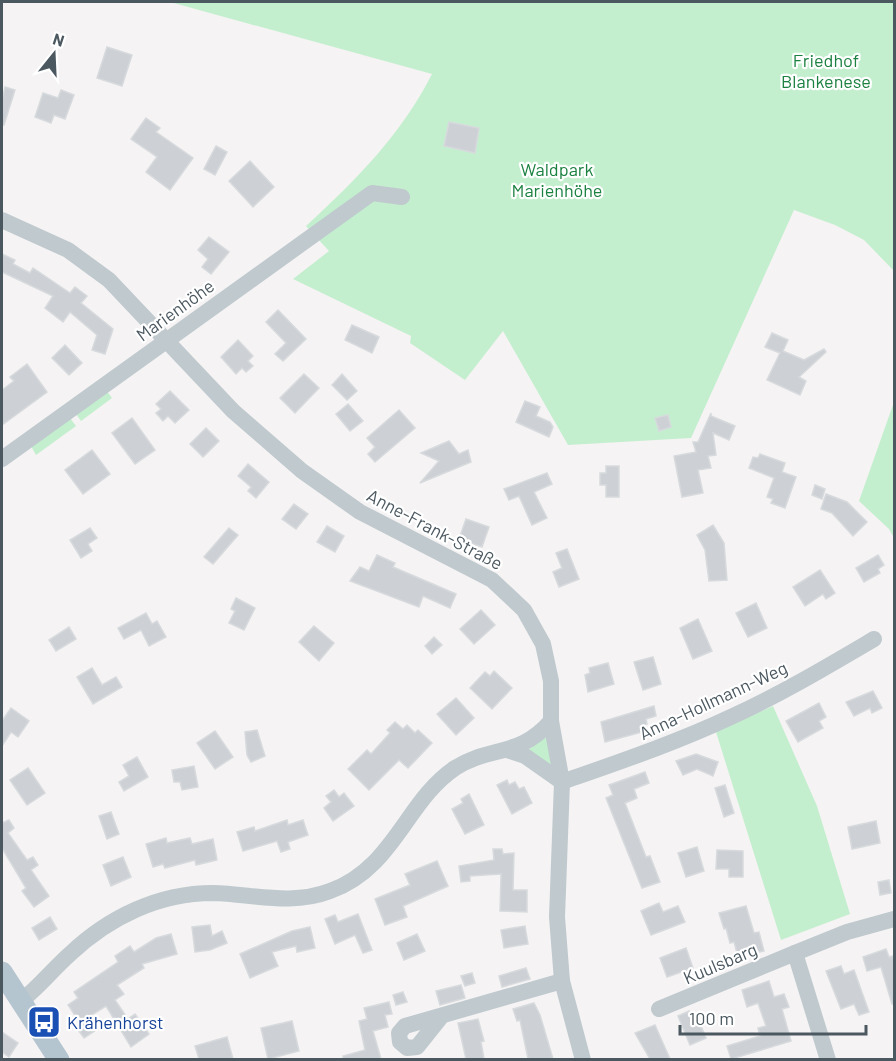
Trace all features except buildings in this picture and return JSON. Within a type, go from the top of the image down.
[{"type":"main road","points":[[3,978],[59,1059]]},
{"type":"street","name":"Marienhöhe","points":[[2,459],[372,193],[402,197]]},
{"type":"street","name":"Anne-Frank-Straße","points":[[2,220],[68,250],[109,280],[240,417],[280,453],[338,498],[392,530],[475,569],[512,596],[524,610],[543,644],[551,681],[551,721],[562,782],[557,917],[562,981],[583,1059]]},
{"type":"street","name":"Anna-Hollmann-Weg","points":[[562,782],[647,752],[733,717],[809,677],[873,639]]},
{"type":"street","points":[[21,1002],[86,939],[127,913],[153,902],[211,893],[292,900],[331,891],[356,879],[397,838],[439,782],[456,768],[476,758],[530,741],[551,721]]},
{"type":"street","points":[[507,750],[525,756],[562,782]]},
{"type":"street","name":"Kuulsbarg","points":[[659,1009],[847,932],[894,919]]},
{"type":"street","points":[[795,953],[828,1059]]},
{"type":"street","points":[[441,1017],[562,981]]},
{"type":"green space","name":"Waldpark Marienhöhe","points":[[170,2],[894,2],[894,271],[864,240],[835,225],[794,210],[691,438],[568,445],[503,331],[465,380],[410,343],[411,336],[293,279],[329,251],[306,226],[360,174],[392,137],[432,74]]},
{"type":"green space","points":[[106,390],[112,398],[81,421],[76,414]]},
{"type":"green space","points":[[894,402],[894,538],[889,529],[859,501]]},
{"type":"green space","points":[[70,418],[76,426],[36,455],[31,446]]},
{"type":"green space","points":[[773,706],[817,806],[850,914],[781,940],[716,732]]},
{"type":"green space","points":[[547,736],[553,767],[525,752]]},
{"type":"place","name":"Krähenhorst","points":[[44,1022]]},
{"type":"park label","name":"Friedhof Blankenese","points":[[826,70]]}]
